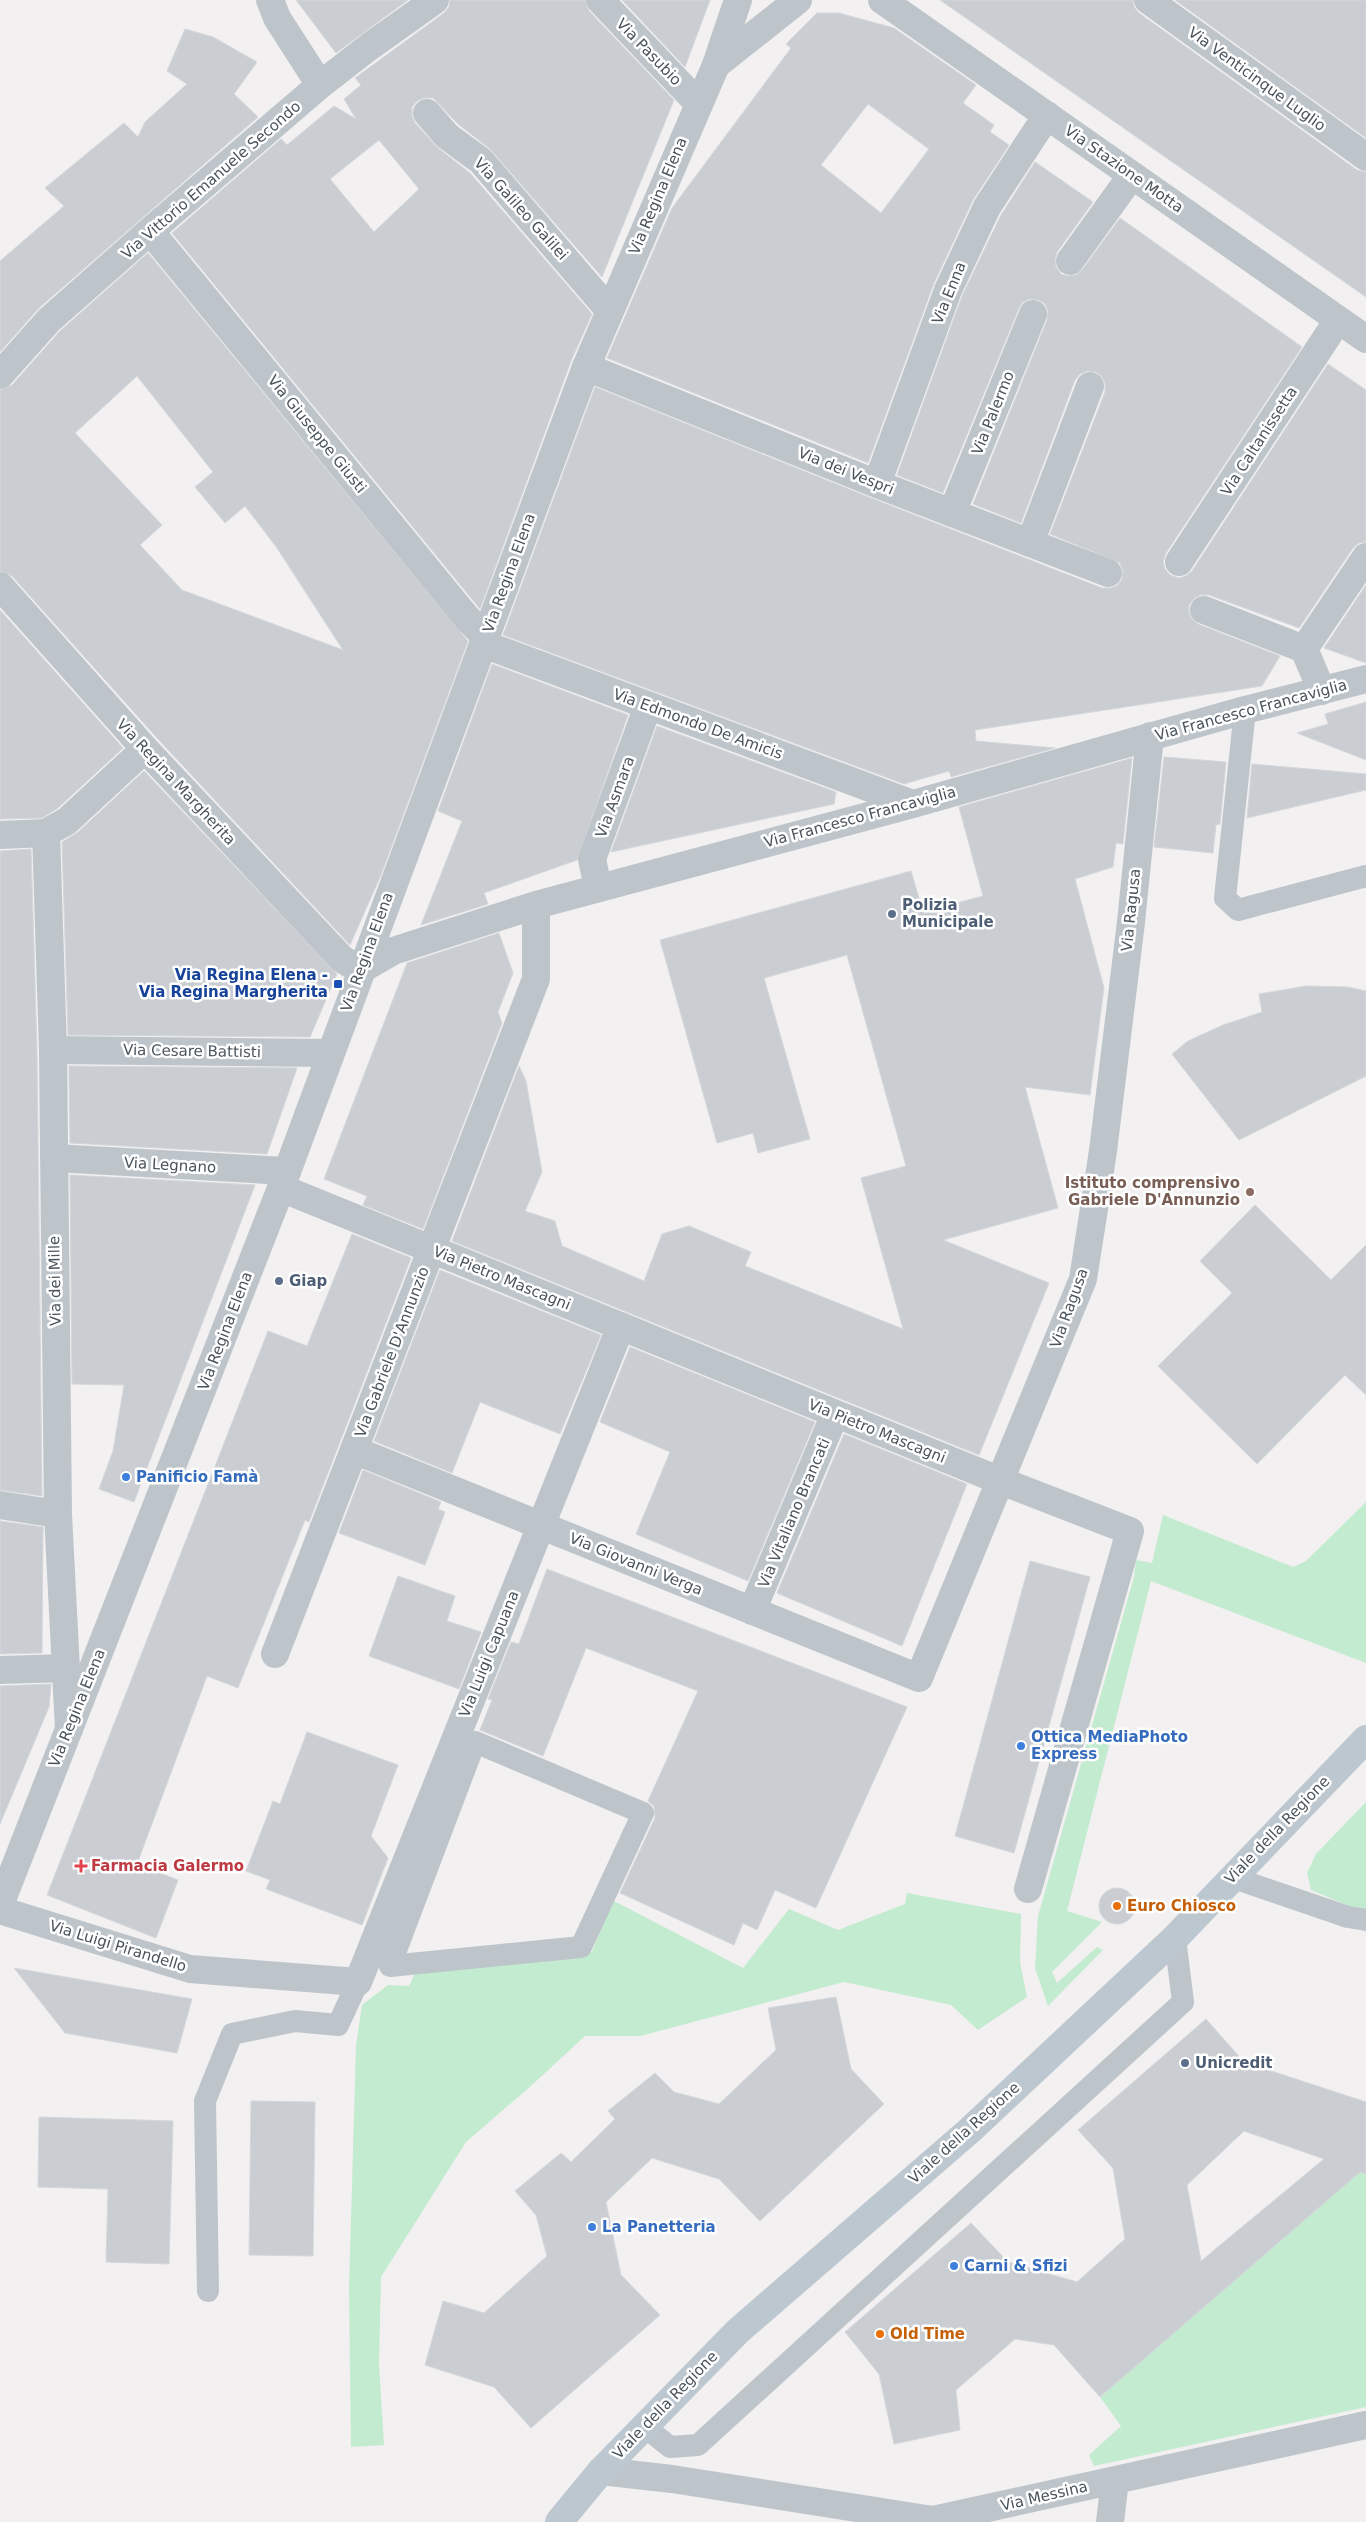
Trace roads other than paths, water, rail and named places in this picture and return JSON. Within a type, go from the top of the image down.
[{"type":"main road","name":"Viale della Regione","points":[[559,2522],[601,2471],[738,2330],[969,2131],[1175,1938],[1231,1877],[1366,1739]]},
{"type":"street","points":[[270,0],[277,18],[320,85]]},
{"type":"street","name":"Via Vittorio Emanuele Secondo","points":[[0,375],[49,320],[150,231],[320,85],[435,0]]},
{"type":"street","name":"Via Pasubio","points":[[600,0],[698,103]]},
{"type":"street","name":"Via Regina Elena","points":[[0,1906],[284,1180],[360,970],[586,367],[698,103],[716,65],[738,0]]},
{"type":"street","points":[[716,65],[798,0]]},
{"type":"street","name":"Via Stazione Motta","points":[[882,0],[1366,339]]},
{"type":"street","name":"Via Venticinque Luglio","points":[[1148,0],[1366,157]]},
{"type":"street","name":"Via Galileo Galilei","points":[[427,113],[447,136],[481,161],[609,310]]},
{"type":"street","name":"Via Enna","points":[[877,484],[948,290],[987,207],[1047,115]]},
{"type":"street","points":[[1070,261],[1132,175]]},
{"type":"street","name":"Via Giuseppe Giusti","points":[[150,231],[484,640]]},
{"type":"street","name":"Via Palermo","points":[[952,513],[1033,314]]},
{"type":"street","name":"Via Caltanissetta","points":[[1179,562],[1338,320]]},
{"type":"street","name":"Via dei Vespri","points":[[586,367],[877,484],[1108,573]]},
{"type":"street","points":[[1030,543],[1090,386]]},
{"type":"street","points":[[1304,649],[1366,557]]},
{"type":"street","name":"Via Regina Margherita","points":[[0,586],[145,749],[342,959],[360,970]]},
{"type":"street","points":[[1204,610],[1304,649],[1322,691]]},
{"type":"street","name":"Via Edmondo De Amicis","points":[[484,640],[648,706],[913,804]]},
{"type":"street","name":"Via Francesco Francaviglia","points":[[360,970],[393,951],[536,904],[913,804],[1150,736],[1366,679]]},
{"type":"street","name":"Via Asmara","points":[[598,888],[592,859],[648,706]]},
{"type":"street","name":"Via Ragusa","points":[[919,1678],[1083,1279],[1103,1151],[1131,922],[1150,736]]},
{"type":"street","points":[[0,835],[46,832],[67,820],[145,749]]},
{"type":"street","name":"Via dei Mille","points":[[46,832],[53,1050],[58,1514],[69,1729]]},
{"type":"street","name":"Via Gabriele D'Annunzio","points":[[275,1654],[536,979],[536,904]]},
{"type":"street","name":"Via Cesare Battisti","points":[[53,1050],[330,1052]]},
{"type":"street","name":"Via Legnano","points":[[54,1158],[284,1180]]},
{"type":"street","name":"Via Pietro Mascagni","points":[[284,1180],[432,1249],[1001,1482],[1130,1531],[1028,1889]]},
{"type":"street","name":"Via Luigi Capuana","points":[[358,1982],[621,1326]]},
{"type":"street","name":"Via Vitaliano Brancati","points":[[752,1611],[835,1414]]},
{"type":"street","name":"Via Giovanni Verga","points":[[354,1450],[919,1678]]},
{"type":"street","points":[[0,1505],[58,1514]]},
{"type":"street","points":[[0,1670],[66,1668]]},
{"type":"street","name":"Via Luigi Pirandello","points":[[0,1910],[190,1969],[358,1982]]},
{"type":"street","name":"Via Messina","points":[[601,2471],[672,2479],[933,2520],[1366,2425]]},
{"type":"street","points":[[1110,2522],[1115,2480]]},
{"type":"lane","points":[[1245,710],[1225,898],[1238,910],[1366,876]]},
{"type":"lane","points":[[475,1742],[643,1813],[581,1947],[390,1966],[475,1742]]},
{"type":"lane","points":[[1231,1877],[1348,1917],[1366,1920]]},
{"type":"lane","points":[[645,2427],[670,2447],[698,2446],[1183,2002],[1175,1938]]},
{"type":"lane","points":[[208,2291],[205,2101],[232,2034],[295,2021],[338,2025],[358,1982]]},
{"type":"place","name":"Polizia Municipale","points":[[892,914]]},
{"type":"place","name":"Via Regina Elena - Via Regina Margherita","points":[[338,984]]},
{"type":"place","name":"Istituto comprensivo Gabriele D'Annunzio","points":[[1250,1192]]},
{"type":"place","name":"Giap","points":[[279,1281]]},
{"type":"place","name":"Panificio Famà","points":[[126,1477]]},
{"type":"place","name":"Ottica MediaPhoto Express","points":[[1021,1746]]},
{"type":"place","name":"Farmacia Galermo","points":[[81,1866]]},
{"type":"place","name":"Euro Chiosco","points":[[1117,1906]]},
{"type":"place","name":"Unicredit","points":[[1185,2063]]},
{"type":"place","name":"La Panetteria","points":[[592,2227]]},
{"type":"place","name":"Carni & Sfizi","points":[[954,2266]]},
{"type":"place","name":"Old Time","points":[[880,2334]]}]
